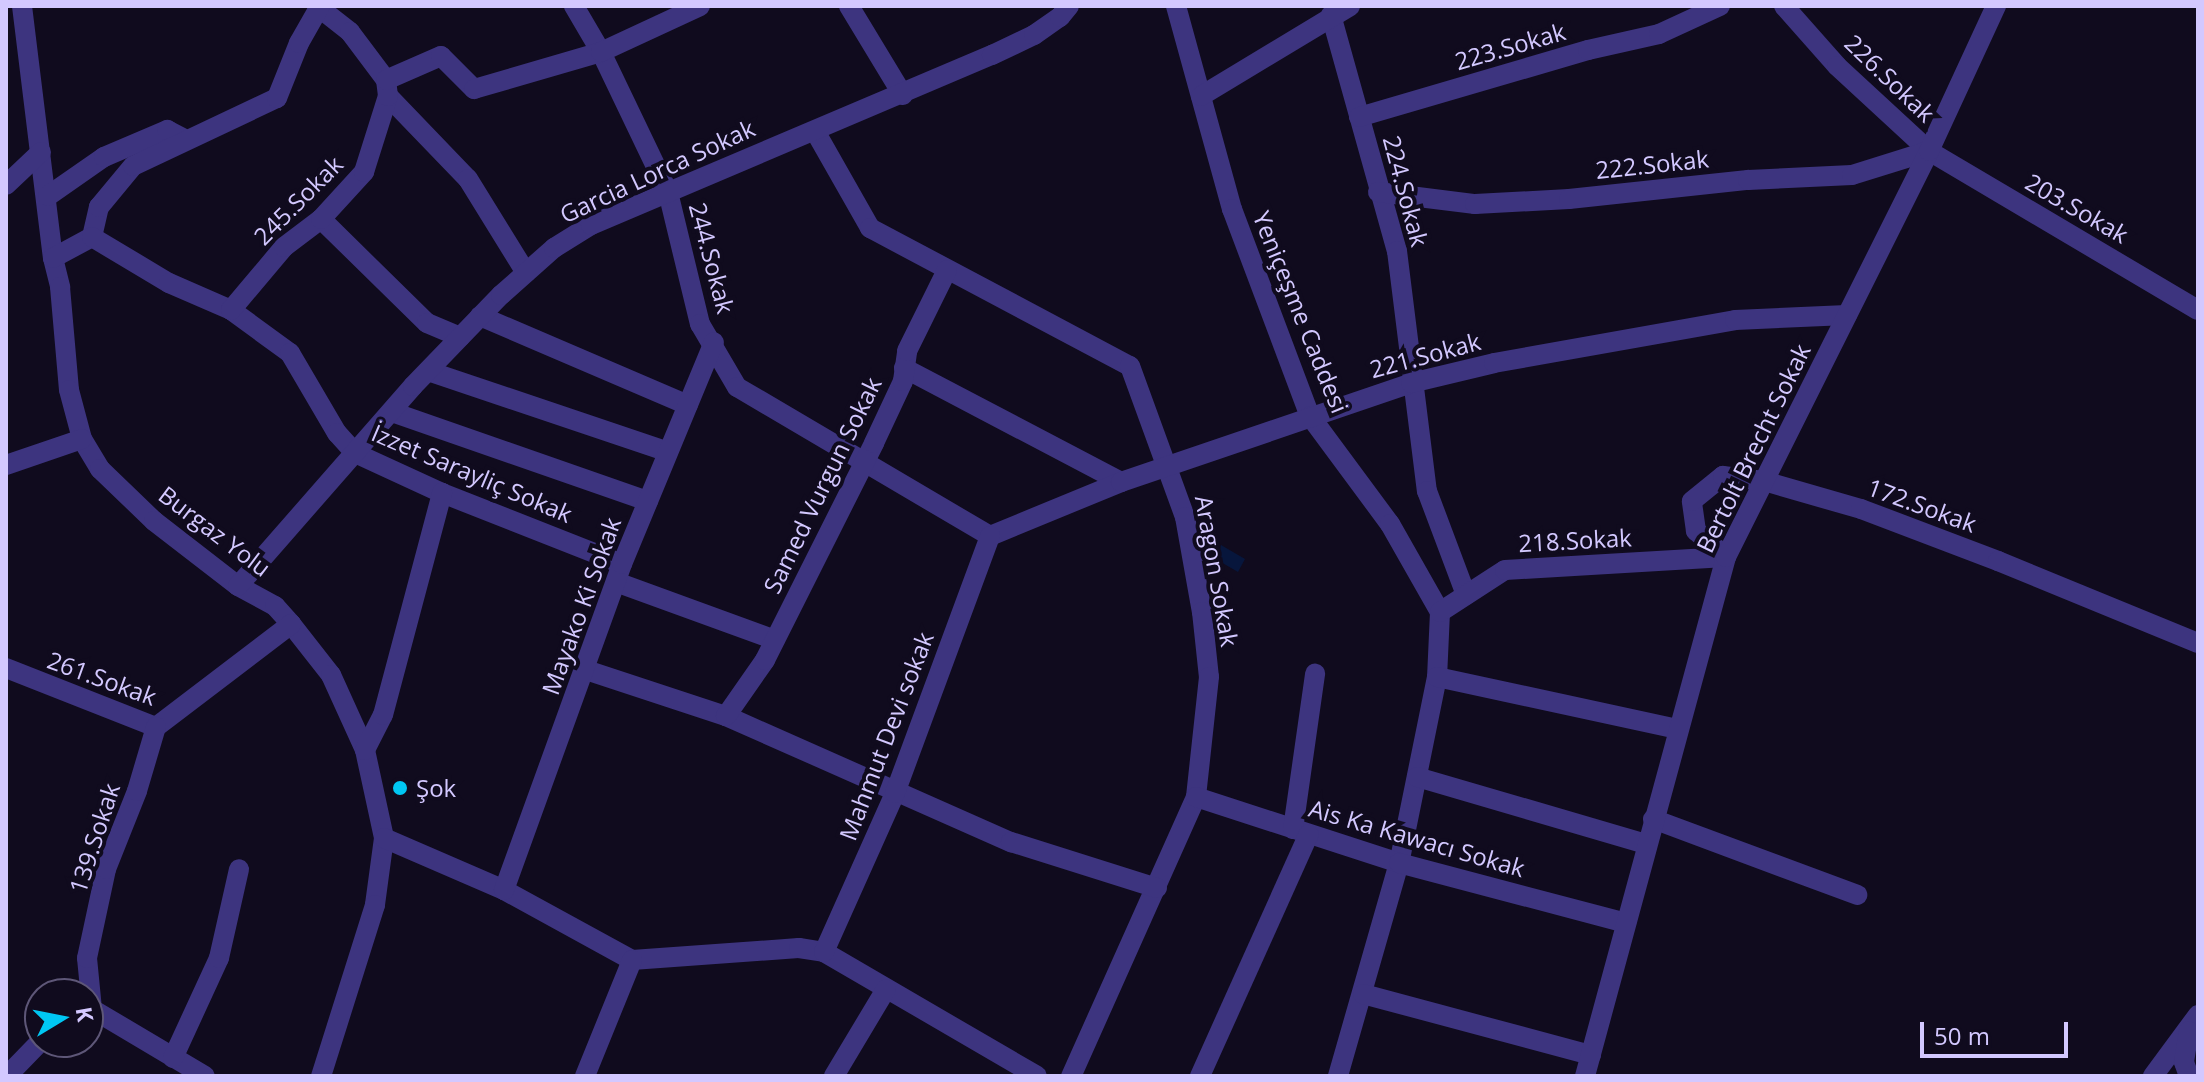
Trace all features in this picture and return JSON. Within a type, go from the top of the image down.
[{"type":"street","name":"Burgaz Yolu","points":[[22,6],[48,196],[53,258],[60,287],[69,390],[82,439],[100,469],[154,521],[238,586],[275,606],[331,675],[365,750],[384,838],[375,905],[321,1076]]},
{"type":"street","points":[[53,258],[92,237],[99,207],[133,166],[277,98],[299,43],[319,6],[350,32],[387,88],[468,179],[526,273]]},
{"type":"street","name":"244.Sokak","points":[[574,6],[601,52],[668,192],[700,324],[737,387],[990,536]]},
{"type":"street","points":[[387,88],[441,56],[474,89],[601,52],[700,6]]},
{"type":"street","points":[[849,6],[903,95]]},
{"type":"street","name":"Garcia Lorca Sokak","points":[[238,586],[480,316],[526,273],[591,225],[903,95],[1034,35],[1060,17],[1069,6]]},
{"type":"street","name":"Yeniçeşme Caddesi","points":[[1176,6],[1232,209],[1310,416],[1390,524],[1440,612]]},
{"type":"street","name":"223.Sokak","points":[[1359,117],[1588,50],[1659,34],[1720,6]]},
{"type":"street","name":"226.Sokak","points":[[1784,6],[1837,66],[1929,151]]},
{"type":"street","name":"Bertolt Brecht Sokak","points":[[1585,1076],[1726,557],[1929,151],[1996,6]]},
{"type":"street","points":[[1201,96],[1341,11]]},
{"type":"street","name":"224.Sokak","points":[[1341,11],[1359,117],[1397,251],[1411,383],[1427,491],[1466,595]]},
{"type":"street","name":"245.Sokak","points":[[231,310],[284,247],[321,219],[364,172],[387,88]]},
{"type":"street","points":[[48,196],[104,157],[167,130],[185,139]]},
{"type":"street","name":"Aragon Sokak","points":[[815,131],[870,228],[1130,366],[1185,517],[1202,612],[1209,677],[1196,797],[1071,1076]]},
{"type":"street","name":"222.Sokak","points":[[1378,192],[1475,204],[1569,199],[1748,180],[1852,175],[1929,151]]},
{"type":"street","name":"203.Sokak","points":[[1929,151],[2198,310]]},
{"type":"street","points":[[6,185],[41,152]]},
{"type":"street","points":[[321,219],[427,323],[460,337]]},
{"type":"street","name":"İzzet Sarayliç Sokak","points":[[92,237],[169,283],[231,310],[290,353],[337,433],[355,453],[775,640]]},
{"type":"street","name":"Samed Vurgun Sokak","points":[[726,716],[775,640],[865,462],[903,381],[907,351],[947,270]]},
{"type":"street","name":"221.Sokak","points":[[990,536],[1121,482],[1411,383],[1494,363],[1735,320],[1847,315]]},
{"type":"street","points":[[480,316],[688,405]]},
{"type":"street","name":"Mayako Ki Sokak","points":[[504,890],[619,573],[713,344]]},
{"type":"street","points":[[904,368],[1121,482]]},
{"type":"street","points":[[428,371],[668,452]]},
{"type":"street","points":[[392,412],[648,501]]},
{"type":"street","points":[[6,465],[82,439]]},
{"type":"street","name":"172.Sokak","points":[[1726,557],[1696,531],[1692,501],[1723,476],[1764,481],[1861,509],[2198,643]]},
{"type":"street","points":[[365,750],[383,715],[442,493]]},
{"type":"street","name":"Mahmut Devi sokak","points":[[824,952],[895,793],[990,536]]},
{"type":"street","name":"218.Sokak","points":[[1440,612],[1505,570],[1726,557]]},
{"type":"street","points":[[1338,1076],[1399,863],[1437,677],[1440,612]]},
{"type":"street","name":"261.Sokak","points":[[6,668],[156,727],[291,624]]},
{"type":"street","points":[[586,670],[726,716],[1011,842],[1157,888]]},
{"type":"street","points":[[1200,1076],[1301,831],[1315,674]]},
{"type":"street","points":[[1437,677],[1677,729]]},
{"type":"street","name":"139.Sokak","points":[[88,978],[87,958],[106,869],[137,791],[156,727]]},
{"type":"street","points":[[1417,777],[1646,844]]},
{"type":"street","name":"Ais Ka Kawacı Sokak","points":[[1196,797],[1399,863],[1626,923]]},
{"type":"street","points":[[1653,819],[1857,895]]},
{"type":"street","points":[[384,838],[504,890],[632,960],[799,948],[824,952],[1037,1076]]},
{"type":"street","points":[[173,1058],[219,958],[239,869]]},
{"type":"street","points":[[585,1076],[632,960]]},
{"type":"street","points":[[834,1076],[886,989]]},
{"type":"street","points":[[1363,994],[1591,1055]]},
{"type":"street","points":[[104,1018],[205,1076]]},
{"type":"street","points":[[2153,1076],[2194,1021]]},
{"type":"street","points":[[2189,1076],[2184,1062],[2194,1021]]},
{"type":"street","points":[[7,1076],[24,1058]]},
{"type":"water","points":[[1221,545],[1245,559],[1238,572],[1214,558]]},
{"type":"place","name":"Şok","points":[[400,788]]}]
